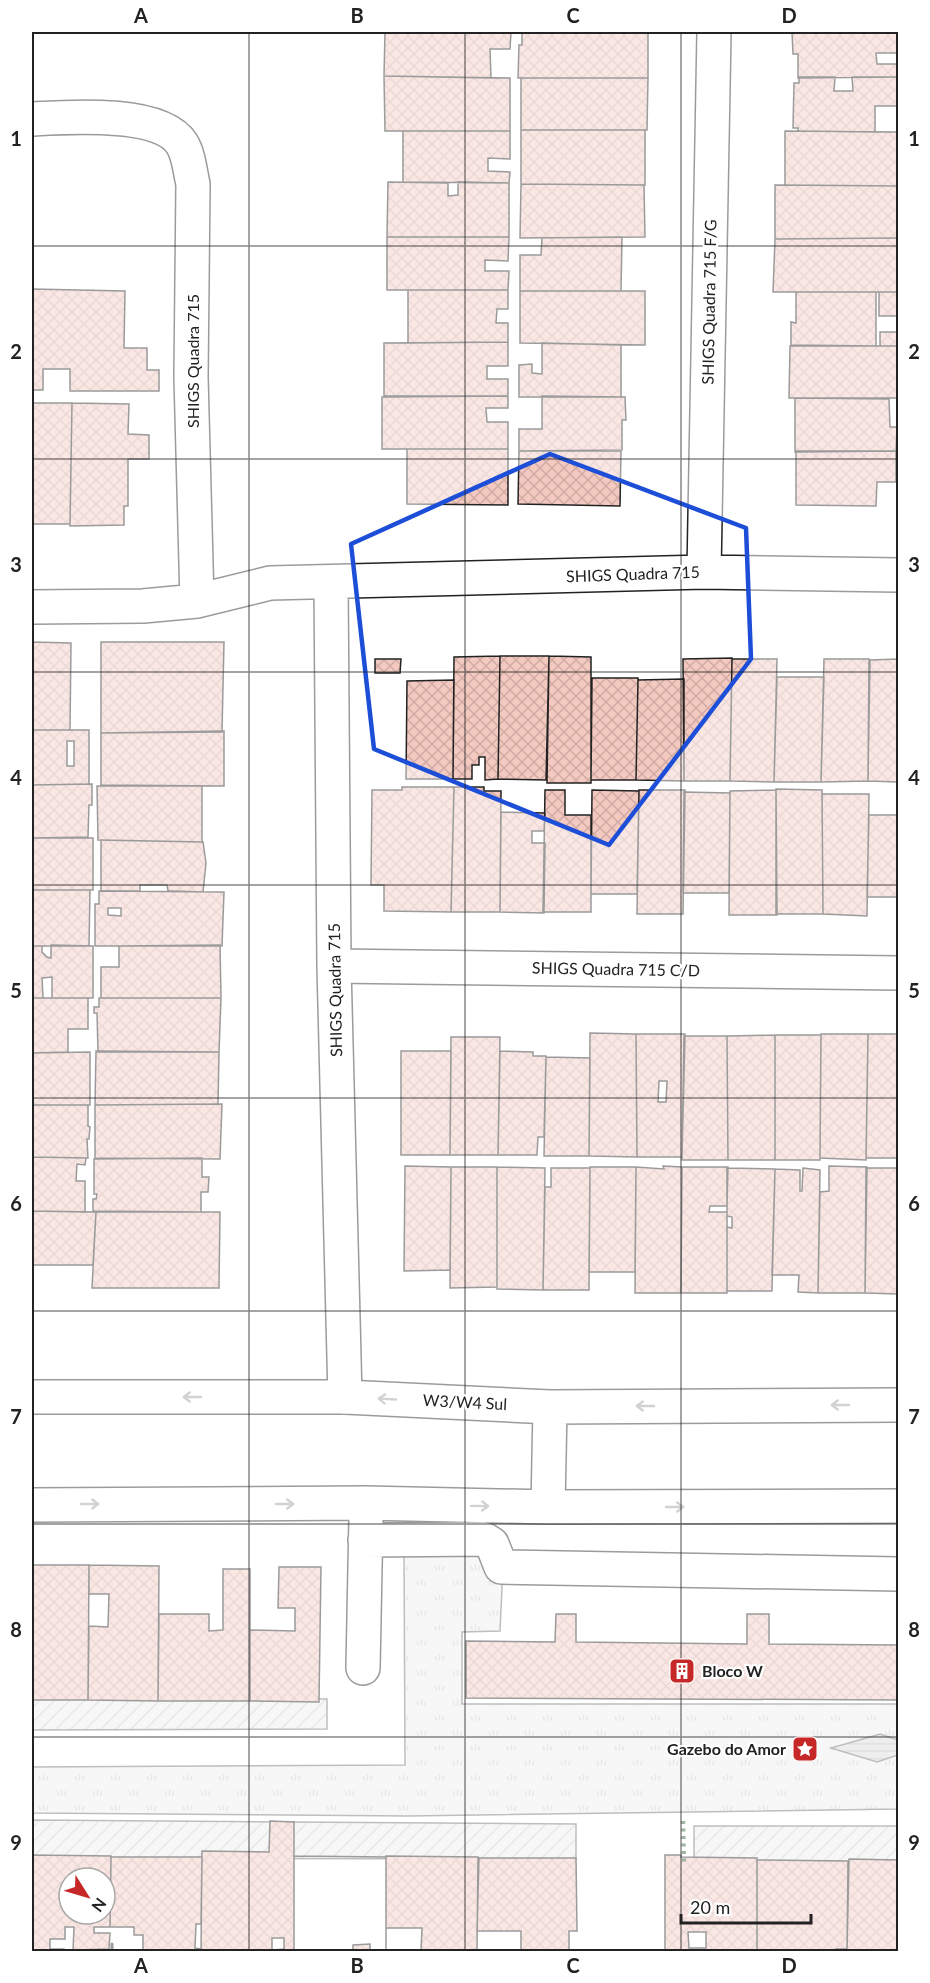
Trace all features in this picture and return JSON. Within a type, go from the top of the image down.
[{"type":"street","name":"SHIGS Quadra 715 F/G","points":[[704,572],[714,32]]},
{"type":"street","name":"SHIGS Quadra 715","points":[[32,119],[85,117],[129,120],[160,126],[169,131],[182,144],[193,184],[191,377],[197,601],[270,583],[704,572],[898,575]]},
{"type":"street","name":"SHIGS Quadra 715","points":[[331,583],[334,966],[345,1397]]},
{"type":"street","points":[[32,607],[143,606],[197,601]]},
{"type":"street","name":"SHIGS Quadra 715 C/D","points":[[334,966],[898,973]]},
{"type":"street","name":"W3/W4 Sul","points":[[32,1397],[345,1397],[550,1407],[898,1405]]},
{"type":"street","points":[[548,1507],[550,1407]]},
{"type":"street","points":[[363,1668],[366,1503]]},
{"type":"street","points":[[32,1504],[366,1503],[548,1507],[898,1506]]},
{"type":"street","points":[[365,1540],[484,1539],[492,1544],[501,1567],[898,1574]]},
{"type":"highlighted area","points":[[550,454],[746,528],[751,659],[609,845],[374,749],[351,544]]},
{"type":"green space","points":[[504,1544],[500,1631],[462,1632],[462,1704],[898,1704],[898,1809],[409,1816],[32,1813],[32,1767],[405,1765],[404,1548]]},
{"type":"green space","points":[[32,1697],[327,1699],[327,1729],[32,1730]]},
{"type":"green space","points":[[32,1820],[576,1824],[576,1859],[32,1858]]},
{"type":"green space","points":[[694,1826],[898,1826],[898,1863],[694,1865]]},
{"type":"shaded area","points":[[880,1734],[898,1740],[898,1755],[877,1762],[831,1748]]},
{"type":"building","points":[[385,32],[511,32],[510,49],[490,49],[491,78],[384,76]]},
{"type":"building","points":[[522,32],[648,32],[648,78],[518,78],[519,45],[522,45]]},
{"type":"building","points":[[792,32],[898,32],[898,53],[876,53],[877,64],[898,64],[898,77],[798,78],[798,54],[793,54]]},
{"type":"building","points":[[384,76],[510,78],[510,131],[385,131]]},
{"type":"building","points":[[799,77],[835,77],[834,91],[853,91],[852,77],[898,77],[898,106],[875,106],[875,132],[798,131],[798,128],[793,128],[794,83],[799,83]]},
{"type":"building","points":[[521,78],[648,78],[647,130],[521,130]]},
{"type":"building","points":[[521,130],[645,130],[645,185],[521,184]]},
{"type":"building","points":[[403,131],[510,131],[510,159],[488,158],[488,171],[510,172],[509,183],[403,182]]},
{"type":"building","points":[[785,131],[898,132],[898,186],[785,185]]},
{"type":"building","points":[[388,182],[448,183],[448,196],[458,195],[458,182],[509,183],[509,237],[387,237]]},
{"type":"building","points":[[521,184],[644,185],[645,237],[520,238]]},
{"type":"building","points":[[775,185],[898,186],[898,238],[775,239]]},
{"type":"building","points":[[387,237],[509,237],[508,261],[485,260],[485,271],[509,271],[508,290],[387,290]]},
{"type":"building","points":[[622,237],[621,291],[520,291],[520,255],[541,255],[542,238]]},
{"type":"building","points":[[898,238],[897,292],[773,292],[775,239]]},
{"type":"building","points":[[32,289],[125,291],[124,348],[147,348],[147,370],[159,370],[159,391],[70,391],[70,369],[43,369],[43,390],[32,390]]},
{"type":"building","points":[[408,290],[508,290],[508,309],[497,309],[496,323],[508,323],[508,342],[408,343]]},
{"type":"building","points":[[520,291],[645,291],[645,345],[520,343]]},
{"type":"building","points":[[796,292],[876,292],[876,346],[791,345],[791,322],[796,323]]},
{"type":"building","points":[[879,292],[897,292],[897,316],[879,316]]},
{"type":"building","points":[[880,332],[897,332],[897,346],[880,346]]},
{"type":"building","points":[[508,342],[508,366],[487,366],[487,379],[508,379],[508,396],[384,396],[384,343]]},
{"type":"building","points":[[542,343],[621,345],[621,397],[519,397],[519,365],[532,364],[532,373],[542,374]]},
{"type":"building","points":[[790,346],[897,346],[897,398],[789,398]]},
{"type":"building","points":[[508,396],[508,408],[486,408],[487,422],[508,422],[508,449],[382,449],[382,397]]},
{"type":"building","points":[[542,396],[625,397],[626,420],[622,420],[622,450],[519,451],[519,429],[542,429]]},
{"type":"building","points":[[795,398],[889,399],[890,427],[897,427],[896,451],[795,452]]},
{"type":"building","points":[[32,403],[72,403],[70,524],[32,524]]},
{"type":"building","points":[[72,403],[129,404],[128,434],[149,435],[149,459],[128,459],[128,506],[124,506],[124,525],[70,526]]},
{"type":"building","points":[[407,449],[508,449],[508,505],[407,504]]},
{"type":"building","points":[[519,451],[621,451],[620,506],[518,504]]},
{"type":"building","points":[[796,451],[896,451],[896,482],[877,482],[876,506],[796,505]]},
{"type":"building","points":[[32,642],[71,643],[70,730],[32,730]]},
{"type":"building","points":[[101,642],[224,642],[222,732],[101,733]]},
{"type":"building","points":[[500,656],[498,779],[485,780],[485,757],[479,757],[479,765],[472,765],[472,779],[453,779],[454,657]]},
{"type":"building","points":[[500,656],[549,656],[546,780],[498,779]]},
{"type":"building","points":[[549,656],[591,657],[591,783],[547,783]]},
{"type":"building","points":[[732,658],[730,781],[684,781],[683,659]]},
{"type":"building","points":[[375,659],[401,659],[400,673],[375,673]]},
{"type":"building","points":[[732,659],[777,659],[774,782],[730,781]]},
{"type":"building","points":[[824,659],[869,659],[868,781],[821,782]]},
{"type":"building","points":[[898,659],[898,782],[868,781],[870,660]]},
{"type":"building","points":[[777,677],[824,677],[821,782],[774,782]]},
{"type":"building","points":[[592,678],[638,678],[636,780],[591,780]]},
{"type":"building","points":[[684,679],[684,781],[636,780],[638,680]]},
{"type":"building","points":[[454,680],[453,779],[406,779],[407,681]]},
{"type":"building","points":[[32,730],[89,730],[89,784],[32,785]],"holes":[[[67,741],[74,741],[74,766],[67,766]]]},
{"type":"building","points":[[224,731],[224,786],[101,785],[101,733]]},
{"type":"building","points":[[92,784],[88,837],[32,838],[32,785]]},
{"type":"building","points":[[97,786],[202,786],[202,842],[98,840]]},
{"type":"building","points":[[402,787],[454,787],[451,912],[384,911],[384,885],[371,885],[372,790],[402,790]]},
{"type":"building","points":[[454,787],[484,787],[484,791],[501,791],[500,912],[451,912]]},
{"type":"building","points":[[776,789],[822,790],[823,914],[776,914]]},
{"type":"building","points":[[545,790],[565,790],[565,815],[591,815],[591,912],[543,912]]},
{"type":"building","points":[[592,790],[639,791],[637,894],[591,894]]},
{"type":"building","points":[[639,790],[685,790],[683,914],[637,914]]},
{"type":"building","points":[[776,790],[777,915],[729,915],[730,791]]},
{"type":"building","points":[[684,792],[730,793],[729,893],[683,893]]},
{"type":"building","points":[[822,794],[869,794],[867,916],[823,914]]},
{"type":"building","points":[[501,812],[545,813],[544,831],[532,831],[532,843],[545,843],[544,913],[500,912]]},
{"type":"building","points":[[869,815],[898,815],[898,897],[867,897]]},
{"type":"building","points":[[32,838],[93,838],[93,890],[32,890]]},
{"type":"building","points":[[101,840],[203,842],[206,863],[203,892],[168,891],[167,885],[140,885],[140,891],[101,891]]},
{"type":"building","points":[[32,890],[90,890],[89,946],[32,946]]},
{"type":"building","points":[[99,891],[224,892],[222,946],[95,946],[95,904],[99,904]],"holes":[[[108,908],[121,908],[121,916],[108,915]]]},
{"type":"building","points":[[51,945],[93,946],[93,998],[52,998],[52,977],[42,978],[43,998],[32,998],[32,946],[42,946],[42,952],[51,958]]},
{"type":"building","points":[[220,945],[221,998],[101,998],[101,967],[119,967],[119,946]]},
{"type":"building","points":[[32,998],[88,998],[88,1029],[68,1029],[68,1052],[32,1053]]},
{"type":"building","points":[[99,998],[221,998],[219,1052],[98,1052],[97,1013],[94,1013],[94,1007],[99,1007]]},
{"type":"building","points":[[590,1033],[636,1034],[637,1157],[589,1156]]},
{"type":"building","points":[[636,1034],[685,1034],[682,1157],[637,1157]],"holes":[[[659,1081],[667,1081],[666,1102],[658,1102]]]},
{"type":"building","points":[[821,1034],[868,1034],[866,1160],[820,1158]]},
{"type":"building","points":[[868,1034],[898,1034],[898,1158],[866,1158]]},
{"type":"building","points":[[775,1035],[775,1160],[728,1160],[727,1036]]},
{"type":"building","points":[[775,1035],[821,1035],[820,1160],[775,1160]]},
{"type":"building","points":[[684,1036],[727,1036],[728,1160],[682,1160]]},
{"type":"building","points":[[451,1037],[500,1037],[498,1155],[450,1155]]},
{"type":"building","points":[[96,1051],[219,1052],[218,1104],[95,1105]]},
{"type":"building","points":[[401,1051],[451,1051],[450,1155],[401,1155]]},
{"type":"building","points":[[500,1051],[533,1052],[533,1056],[546,1056],[544,1137],[538,1137],[537,1155],[498,1155]]},
{"type":"building","points":[[90,1052],[90,1105],[32,1105],[32,1053]]},
{"type":"building","points":[[546,1057],[590,1058],[589,1156],[544,1156]]},
{"type":"building","points":[[222,1104],[220,1159],[95,1158],[95,1105]]},
{"type":"building","points":[[32,1105],[88,1105],[88,1126],[90,1127],[89,1139],[87,1139],[88,1158],[32,1157]]},
{"type":"building","points":[[32,1157],[86,1158],[85,1165],[77,1164],[76,1181],[85,1181],[85,1212],[32,1211]]},
{"type":"building","points":[[202,1158],[202,1177],[209,1177],[208,1192],[201,1192],[201,1212],[93,1211],[93,1199],[96,1199],[97,1194],[94,1194],[94,1159]]},
{"type":"building","points":[[405,1166],[451,1167],[450,1270],[404,1271]]},
{"type":"building","points":[[663,1166],[682,1167],[681,1293],[635,1293],[636,1167],[664,1169]]},
{"type":"building","points":[[829,1166],[867,1167],[865,1293],[818,1293],[820,1192],[829,1191]]},
{"type":"building","points":[[451,1167],[497,1167],[497,1287],[450,1288]]},
{"type":"building","points":[[497,1167],[545,1168],[543,1290],[497,1289]]},
{"type":"building","points":[[590,1167],[636,1167],[635,1272],[589,1272]]},
{"type":"building","points":[[682,1167],[728,1167],[727,1206],[710,1206],[709,1212],[727,1212],[727,1293],[681,1293]]},
{"type":"building","points":[[551,1168],[590,1168],[589,1290],[543,1290],[545,1187],[551,1187]]},
{"type":"building","points":[[727,1168],[775,1169],[772,1291],[727,1291],[727,1227],[732,1228],[732,1217],[727,1216]]},
{"type":"building","points":[[803,1168],[820,1170],[818,1293],[798,1292],[799,1275],[772,1275],[775,1169],[800,1170],[800,1191],[802,1191]]},
{"type":"building","points":[[866,1168],[898,1168],[898,1294],[865,1293]]},
{"type":"building","points":[[32,1211],[96,1212],[93,1265],[32,1265]]},
{"type":"building","points":[[96,1212],[220,1212],[219,1288],[92,1288]]},
{"type":"building","points":[[32,1565],[89,1565],[88,1700],[32,1700]]},
{"type":"building","points":[[89,1565],[159,1566],[158,1701],[88,1700],[89,1626],[108,1627],[109,1594],[89,1594]]},
{"type":"building","points":[[279,1567],[321,1567],[319,1702],[250,1701],[250,1630],[295,1631],[295,1608],[278,1608]]},
{"type":"building","points":[[223,1569],[250,1569],[250,1701],[158,1701],[159,1614],[209,1614],[209,1631],[223,1630]]},
{"type":"building","name":"Bloco W","points":[[556,1614],[576,1614],[576,1642],[747,1644],[747,1614],[769,1614],[769,1644],[898,1645],[898,1700],[466,1698],[466,1641],[555,1642]]},
{"type":"building","points":[[270,1821],[294,1822],[294,1952],[201,1952],[202,1851],[269,1852]],"holes":[[[272,1938],[284,1938],[284,1949],[272,1950]]]},
{"type":"building","points":[[32,1855],[111,1856],[111,1866],[57,1866],[57,1926],[110,1926],[94,1927],[94,1933],[110,1933],[109,1949],[73,1950],[74,1927],[65,1927],[65,1939],[50,1939],[50,1949],[64,1949],[64,1952],[32,1952]]},
{"type":"building","points":[[665,1855],[757,1858],[757,1952],[665,1952]],"holes":[[[688,1932],[706,1932],[706,1948],[689,1948]]]},
{"type":"building","points":[[294,1856],[386,1857],[386,1952],[370,1952],[370,1944],[353,1945],[353,1952],[294,1952]]},
{"type":"building","points":[[294,1856],[386,1857],[386,1952],[294,1952]]},
{"type":"building","points":[[386,1856],[478,1857],[477,1952],[421,1952],[422,1928],[386,1928]]},
{"type":"building","points":[[111,1857],[202,1857],[201,1924],[196,1924],[195,1948],[202,1949],[201,1952],[143,1952],[143,1935],[134,1935],[134,1927],[110,1927],[117,1926],[117,1866],[111,1866]]},
{"type":"building","points":[[479,1858],[576,1858],[577,1931],[569,1931],[569,1951],[521,1951],[521,1931],[477,1931]]},
{"type":"building","points":[[849,1859],[898,1860],[898,1952],[847,1952]]},
{"type":"building","points":[[757,1860],[848,1861],[847,1949],[836,1949],[836,1952],[757,1952]]},
{"type":"hedge","points":[[683,1821],[684,1862]]},
{"type":"wall","points":[[112,1944],[112,1952]]},
{"type":"place","name":"Bloco W","points":[[682,1671]]},
{"type":"place","name":"Gazebo do Amor","points":[[805,1749]]}]
